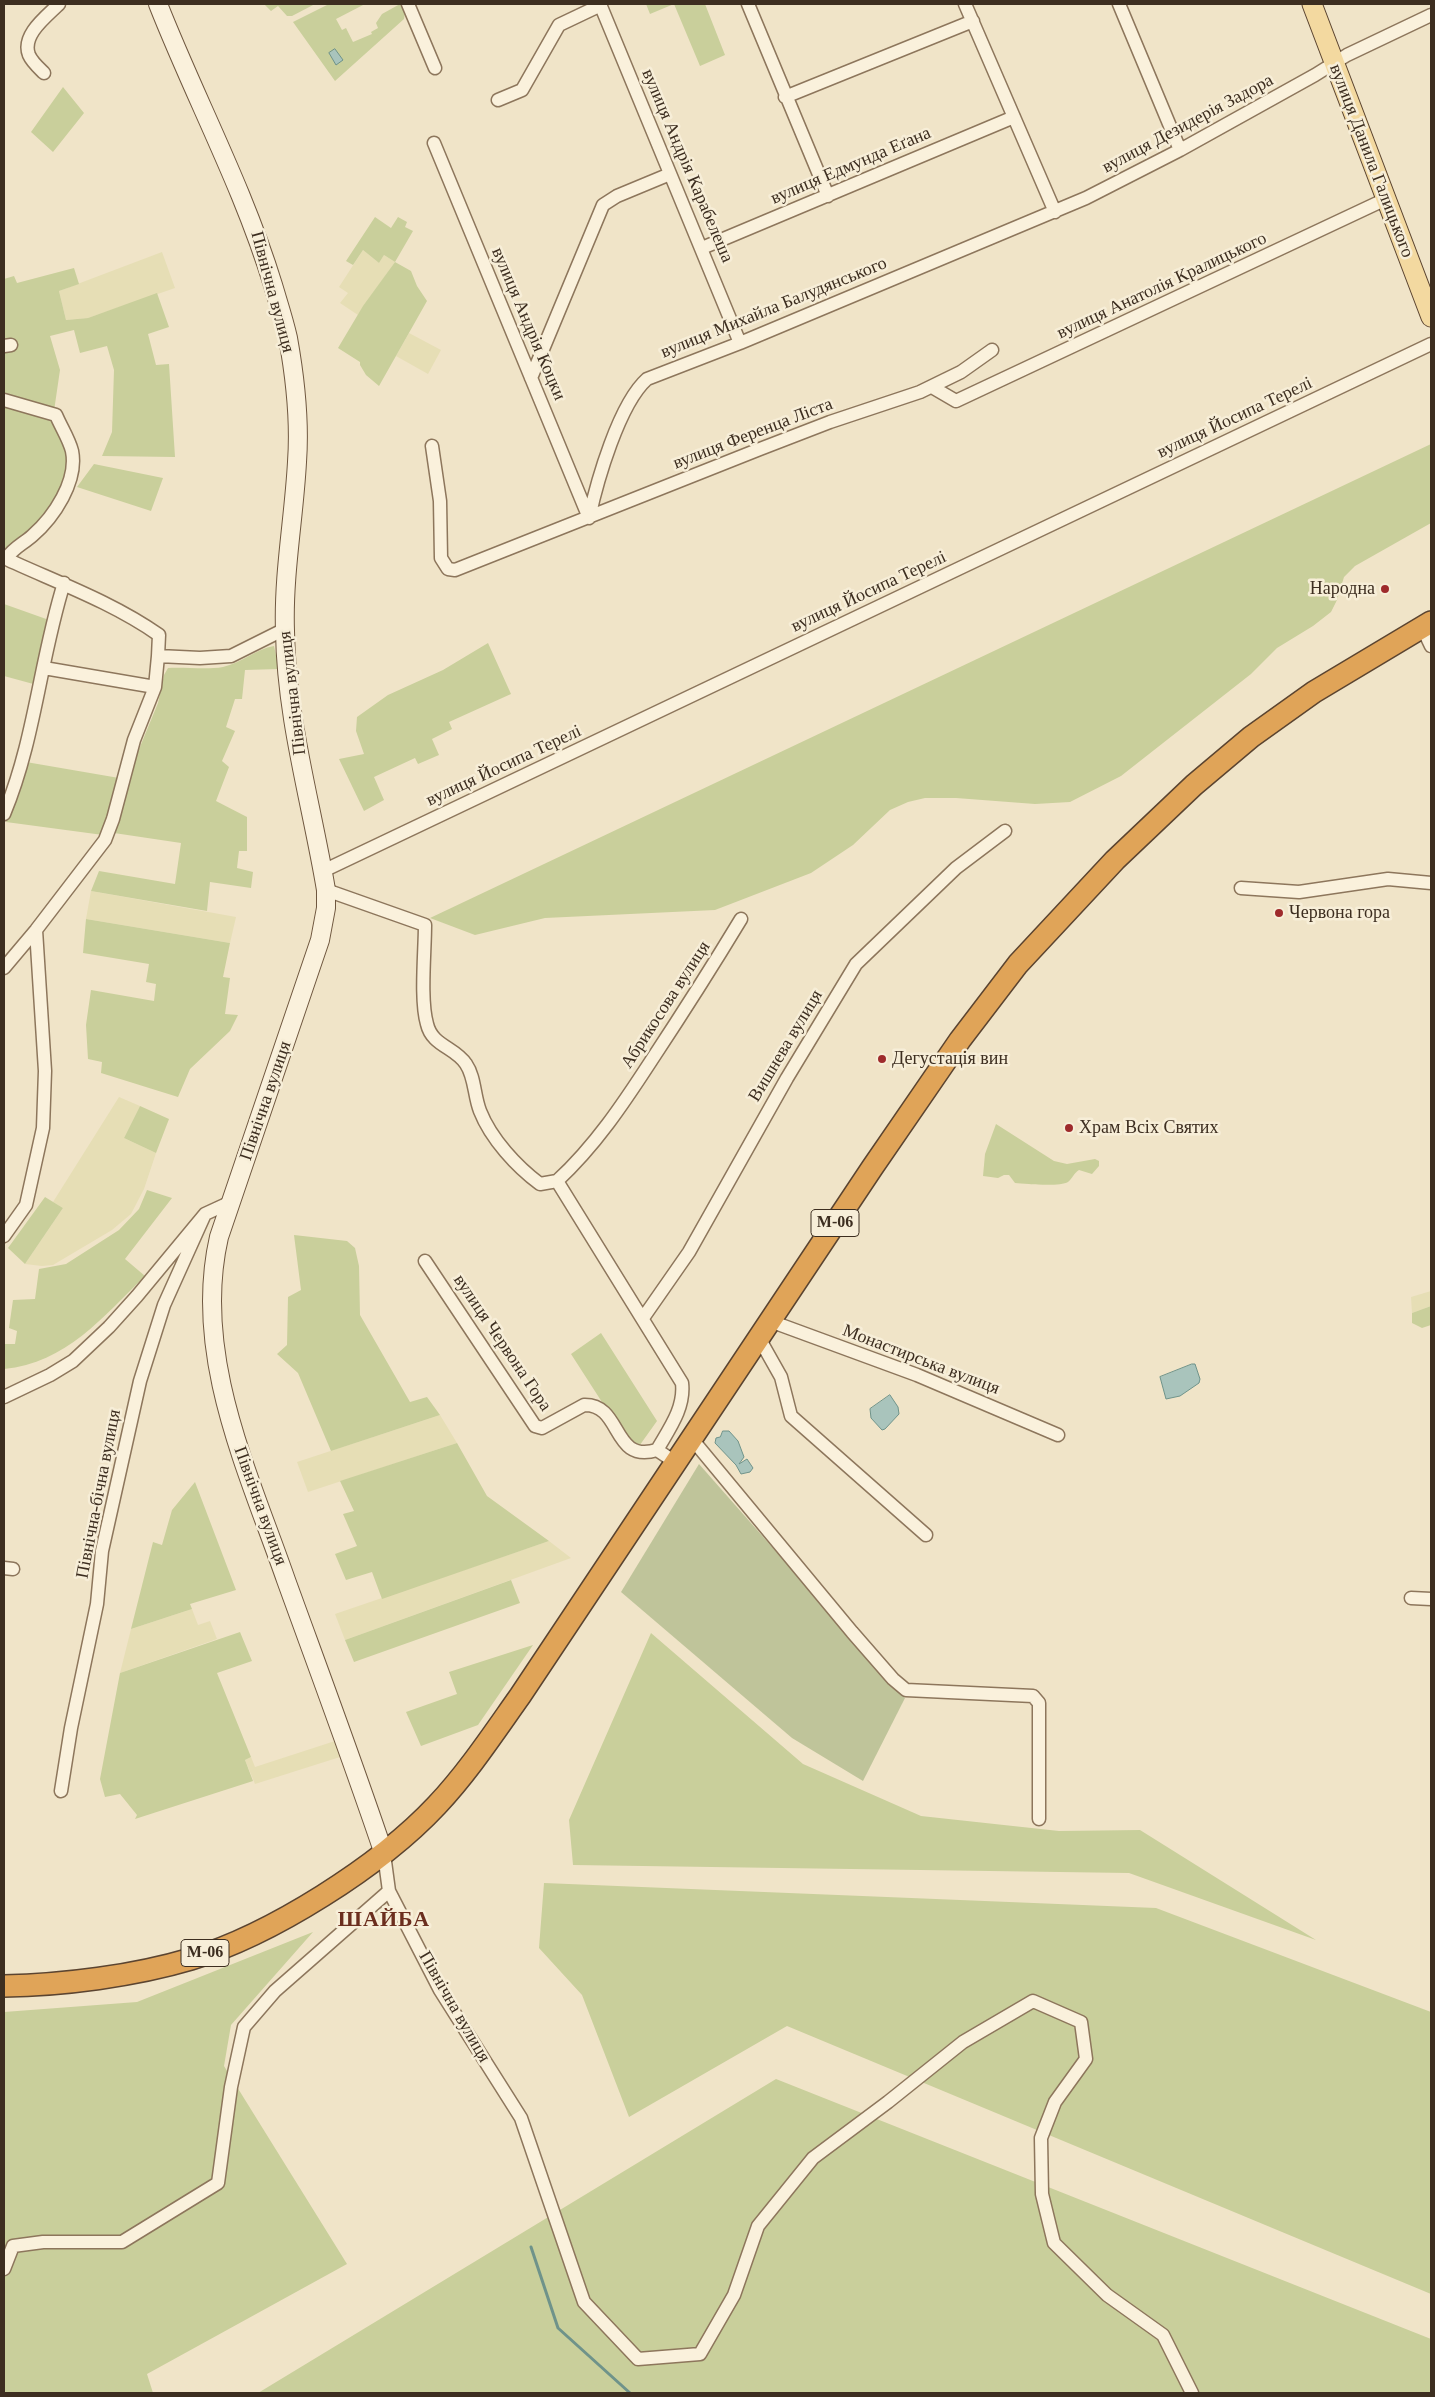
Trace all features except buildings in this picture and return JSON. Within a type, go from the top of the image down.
[{"type":"highway","name":"М-06","points":[[4,1986],[122,1975],[192,1958],[256,1933],[321,1896],[384,1854],[436,1806],[477,1756],[586,1599],[675,1462],[960,1040],[1018,964],[1115,860],[1194,785],[1251,737],[1314,692],[1426,624]]},
{"type":"main road","name":"вулиця Данила Галицького","points":[[1312,4],[1431,317]]},
{"type":"street","points":[[44,73],[28,53],[30,36],[59,4]]},
{"type":"street","name":"Північна вулиця","points":[[158,4],[179,60],[239,188],[258,235],[288,337],[297,419],[298,459],[285,629],[293,713],[326,890],[326,908],[320,940],[219,1237],[212,1279],[215,1350],[232,1428],[384,1854],[389,1891],[440,1990],[521,2118],[538,2162],[584,2302],[638,2359],[700,2354],[734,2295],[758,2226],[813,2158],[888,2102],[963,2042],[1033,2001],[1081,2022],[1086,2059],[1055,2102],[1041,2138],[1042,2194],[1054,2243],[1107,2295],[1162,2335],[1192,2393]]},
{"type":"street","points":[[408,4],[434,68]]},
{"type":"street","points":[[498,100],[522,90],[558,25],[600,4]]},
{"type":"street","name":"вулиця Андрія Карабелеша","points":[[600,4],[740,343]]},
{"type":"street","points":[[748,4],[785,97],[828,196]]},
{"type":"street","points":[[965,4],[1055,212]]},
{"type":"street","points":[[1119,4],[1180,150]]},
{"type":"street","name":"вулиця Дезидерія Задора","points":[[1055,212],[1180,150],[1315,75],[1334,62],[1431,16]]},
{"type":"street","points":[[785,97],[973,21]]},
{"type":"street","name":"вулиця Едмунда Еґана","points":[[702,248],[1014,117]]},
{"type":"street","name":"вулиця Андрія Коцки","points":[[434,143],[589,518]]},
{"type":"street","points":[[531,378],[603,205],[617,196],[670,174]]},
{"type":"street","name":"вулиця Анатолія Кралицького","points":[[936,390],[956,401],[1386,199]]},
{"type":"street","name":"вулиця Михайла Балудянського","points":[[589,518],[594,494],[629,402],[638,387],[647,379],[740,343],[1055,212]]},
{"type":"street","name":"вулиця Йосипа Терелі","points":[[323,872],[1431,344]]},
{"type":"street","name":"вулиця Ференца Ліста","points":[[432,446],[440,501],[441,558],[448,569],[462,569],[760,449],[936,390],[992,350]]},
{"type":"street","points":[[4,400],[56,415],[72,450],[73,470],[64,494],[48,519],[32,536],[5,558],[64,583],[144,625],[159,635],[155,686],[134,740],[106,840],[4,968]]},
{"type":"street","points":[[4,814],[18,773],[44,668],[52,621],[64,583]]},
{"type":"street","points":[[1426,624],[1431,646]]},
{"type":"street","points":[[158,656],[200,658],[231,656],[285,629]]},
{"type":"street","points":[[44,668],[155,686]]},
{"type":"street","name":"Вишнева вулиця","points":[[643,1318],[689,1252],[787,1078],[856,964],[956,868],[1005,831]]},
{"type":"street","points":[[1241,888],[1299,892],[1388,879],[1431,883]]},
{"type":"street","points":[[326,890],[425,925],[425,1012],[429,1033],[436,1042],[465,1063],[480,1112],[498,1142],[529,1176],[540,1184],[557,1181],[679,1376],[683,1391],[675,1419],[657,1450],[675,1462]]},
{"type":"street","name":"Абрикосова вулиця","points":[[557,1181],[593,1145],[619,1109],[706,979],[740,919]]},
{"type":"street","points":[[4,1236],[26,1205],[43,1128],[44,1062],[36,930]]},
{"type":"street","points":[[4,1397],[50,1375],[72,1361],[126,1308],[205,1214],[231,1202]]},
{"type":"street","name":"Північна-бічна вулиця","points":[[61,1791],[71,1728],[97,1604],[102,1551],[140,1381],[164,1305],[205,1214]]},
{"type":"street","name":"вулиця Червона Гора","points":[[425,1261],[535,1426],[542,1428],[584,1405],[590,1405],[598,1408],[611,1421],[624,1442],[633,1451],[646,1453],[657,1450]]},
{"type":"street","points":[[764,1330],[781,1377],[791,1416],[926,1535]]},
{"type":"street","name":"Монастирська вулиця","points":[[764,1330],[917,1374],[1058,1435]]},
{"type":"street","points":[[692,1439],[852,1632],[893,1679],[906,1690],[1033,1696],[1039,1703],[1040,1819]]},
{"type":"street","points":[[1411,1598],[1431,1599]]},
{"type":"street","points":[[4,2269],[14,2246],[43,2242],[122,2242],[218,2183],[231,2086],[244,2027],[275,1991],[389,1891]]},
{"type":"shaded area","points":[[363,250],[379,263],[384,255],[395,262],[358,315],[340,303],[348,293],[339,287]]},
{"type":"shaded area","points":[[162,252],[175,288],[88,318],[66,320],[59,291]]},
{"type":"shaded area","points":[[409,333],[441,350],[428,374],[396,356]]},
{"type":"shaded area","points":[[91,891],[236,917],[230,943],[86,919]]},
{"type":"shaded area","points":[[119,1097],[140,1106],[124,1138],[156,1153],[144,1189],[131,1214],[112,1230],[53,1265],[25,1264],[63,1208],[53,1202]]},
{"type":"shaded area","points":[[1431,1291],[1431,1306],[1412,1313],[1411,1297]]},
{"type":"shaded area","points":[[440,1415],[457,1443],[308,1492],[297,1462]]},
{"type":"shaded area","points":[[549,1541],[571,1558],[345,1640],[335,1614]]},
{"type":"shaded area","points":[[192,1609],[198,1625],[210,1621],[217,1639],[120,1673],[131,1629]]},
{"type":"shaded area","points":[[335,1741],[340,1757],[255,1784],[245,1760],[251,1757],[255,1767]]},
{"type":"green space","points":[[264,4],[315,4],[292,16],[287,16],[278,6],[271,11]]},
{"type":"green space","points":[[329,4],[365,4],[336,19],[342,30],[346,28],[353,42],[372,34],[371,32],[378,28],[376,23],[382,14],[400,4],[405,13],[404,19],[335,81],[293,22]]},
{"type":"green space","points":[[646,4],[674,4],[650,14]]},
{"type":"green space","points":[[674,4],[705,4],[725,55],[700,66]]},
{"type":"green space","points":[[63,87],[84,113],[53,152],[31,132]]},
{"type":"green space","points":[[375,217],[391,228],[398,217],[407,222],[405,227],[413,231],[395,262],[384,255],[379,263],[363,250],[353,265],[346,261]]},
{"type":"green space","points":[[395,262],[411,271],[417,286],[427,301],[379,386],[366,375],[360,362],[338,348],[363,306]]},
{"type":"green space","points":[[74,268],[79,284],[59,291],[66,320],[88,318],[157,293],[169,327],[148,334],[156,365],[169,364],[175,457],[102,456],[112,432],[114,370],[107,346],[80,353],[74,330],[50,336],[60,370],[54,411],[4,397],[4,279],[14,276],[17,283]]},
{"type":"green space","points":[[4,404],[53,420],[68,451],[67,479],[40,524],[4,552]]},
{"type":"green space","points":[[1431,444],[1431,523],[1355,566],[1344,577],[1331,612],[1313,626],[1277,648],[1251,674],[1121,776],[1070,802],[1035,804],[956,798],[925,798],[908,802],[890,810],[853,845],[811,873],[715,910],[545,918],[475,935],[430,918]]},
{"type":"green space","points":[[94,464],[163,478],[151,511],[77,487]]},
{"type":"green space","points":[[4,604],[49,620],[37,685],[4,676]]},
{"type":"green space","points":[[488,643],[511,694],[449,722],[452,729],[432,739],[439,755],[418,764],[415,758],[374,777],[384,800],[364,811],[339,759],[364,754],[356,731],[357,717],[388,695],[443,670]]},
{"type":"green space","points":[[274,646],[279,669],[245,670],[242,699],[235,699],[226,727],[235,731],[222,761],[229,767],[216,801],[247,817],[247,851],[239,851],[237,868],[253,872],[251,888],[210,882],[207,911],[91,891],[99,871],[175,884],[181,843],[114,833],[128,776],[158,703],[164,675],[168,668],[223,667]]},
{"type":"green space","points":[[26,762],[119,778],[103,835],[6,822],[19,795]]},
{"type":"green space","points":[[86,919],[230,943],[223,977],[230,978],[225,1014],[238,1015],[230,1031],[190,1069],[178,1097],[101,1073],[102,1062],[88,1059],[86,1025],[91,990],[154,1001],[156,984],[146,982],[149,964],[83,953]]},
{"type":"green space","points":[[140,1106],[169,1119],[156,1153],[124,1138]]},
{"type":"green space","points":[[996,1124],[1054,1161],[1067,1164],[1095,1159],[1099,1161],[1099,1166],[1092,1174],[1079,1170],[1064,1184],[1015,1183],[1009,1175],[998,1178],[983,1176],[985,1154]]},
{"type":"green space","points":[[147,1190],[172,1198],[125,1259],[145,1276],[98,1322],[65,1348],[46,1358],[26,1365],[4,1369],[4,1344],[15,1344],[17,1331],[9,1328],[13,1300],[35,1299],[39,1269],[66,1264],[119,1230],[139,1209]]},
{"type":"green space","points":[[45,1197],[63,1208],[25,1264],[8,1248]]},
{"type":"green space","points":[[294,1235],[347,1241],[355,1248],[359,1266],[360,1315],[410,1402],[427,1397],[440,1415],[331,1451],[298,1373],[277,1354],[287,1345],[288,1297],[301,1290]]},
{"type":"green space","points":[[1431,1306],[1431,1325],[1422,1328],[1412,1323],[1412,1313]]},
{"type":"green space","points":[[601,1333],[657,1421],[637,1449],[609,1413],[571,1354]]},
{"type":"green space","points":[[457,1443],[487,1496],[549,1541],[382,1599],[372,1572],[346,1580],[335,1554],[357,1546],[343,1514],[354,1511],[340,1481]]},
{"type":"green space","points":[[699,1464],[905,1698],[863,1781],[792,1738],[621,1592]]},
{"type":"green space","points":[[195,1482],[236,1590],[190,1604],[192,1609],[131,1629],[153,1542],[162,1545],[172,1510]]},
{"type":"green space","points":[[511,1580],[520,1603],[354,1662],[345,1640]]},
{"type":"green space","points":[[240,1632],[252,1661],[217,1673],[251,1757],[245,1760],[253,1781],[135,1819],[137,1815],[120,1794],[105,1797],[100,1779],[120,1673]]},
{"type":"green space","points":[[651,1633],[803,1764],[921,1816],[1059,1831],[1140,1830],[1316,1940],[1129,1873],[573,1865],[569,1820]]},
{"type":"green space","points":[[533,1645],[478,1725],[421,1746],[406,1712],[457,1694],[449,1672]]},
{"type":"green space","points":[[544,1883],[1156,1908],[1431,2012],[1431,2294],[787,2026],[629,2117],[582,1995],[539,1948]]},
{"type":"green space","points":[[313,1932],[231,2025],[224,2066],[347,2264],[147,2374],[153,2393],[4,2393],[4,2012],[137,2002]]},
{"type":"green space","points":[[776,2079],[1431,2339],[1431,2393],[258,2393]]},
{"type":"water","points":[[335,49],[343,60],[336,65],[329,53]]},
{"type":"water","points":[[1195,1364],[1200,1379],[1199,1383],[1180,1396],[1166,1399],[1160,1377]]},
{"type":"water","points":[[890,1395],[898,1407],[899,1414],[882,1430],[871,1418],[870,1409]]},
{"type":"water","points":[[723,1431],[729,1431],[738,1441],[744,1457],[739,1464],[747,1459],[753,1468],[750,1472],[741,1474],[736,1465],[715,1443],[716,1438],[720,1437]]},
{"type":"waterway","points":[[531,2247],[558,2328],[630,2393]]},
{"type":"place","name":"Народна","points":[[1385,589]]},
{"type":"place","name":"Червона гора","points":[[1279,913]]},
{"type":"place","name":"Дегустація вин","points":[[882,1059]]},
{"type":"place","name":"Храм Всіх Святих","points":[[1069,1128]]},
{"type":"district","name":"ШАЙБА","points":[[384,1920]]}]
